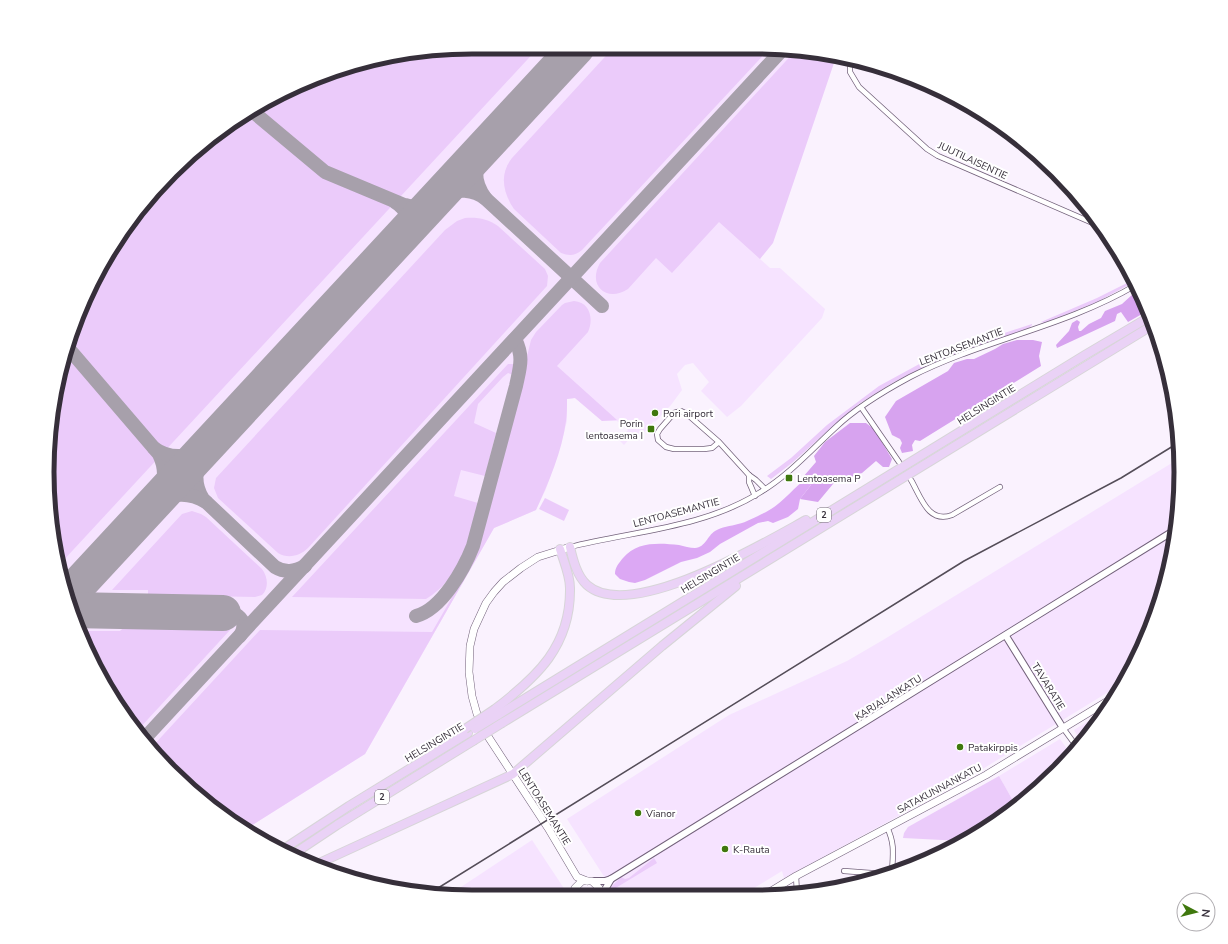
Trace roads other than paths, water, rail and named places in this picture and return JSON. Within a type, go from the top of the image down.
[{"type":"highway","name":"HELSINGINTIE","points":[[287,847],[496,712],[1145,320]]},
{"type":"highway","name":"HELSINGINTIE","points":[[297,852],[473,741],[1148,327]]},
{"type":"highway","points":[[570,547],[577,571],[587,585],[593,589],[610,595],[643,593],[662,588],[729,561],[864,490]]},
{"type":"highway","points":[[496,712],[522,689],[541,669],[548,660],[561,635],[569,605],[570,587],[568,573],[560,549]]},
{"type":"highway","points":[[322,862],[513,774],[668,641],[776,556]]},
{"type":"main road","name":"LENTOASEMANTIE","points":[[570,547],[560,549],[538,558],[521,568],[503,582],[486,603],[474,628],[468,660],[470,685],[477,714],[489,738],[577,877]]},
{"type":"main road","name":"SATAKUNNANKATU","points":[[774,889],[796,876],[986,775],[1105,703]]},
{"type":"main road","points":[[574,890],[577,877],[589,881],[600,890]]},
{"type":"main road","points":[[575,890],[580,883],[589,881]]},
{"type":"street","name":"JUUTILAISENTIE","points":[[850,65],[850,72],[859,87],[927,149],[938,156],[1091,222]]},
{"type":"street","name":"LENTOASEMANTIE","points":[[570,547],[678,524],[711,515],[755,496],[788,473],[837,426],[861,407],[891,387],[935,365],[955,357],[1070,317],[1131,287]]},
{"type":"street","points":[[861,407],[899,462]]},
{"type":"street","points":[[719,442],[712,448],[674,449],[666,446],[658,440],[657,434],[674,413],[681,411],[694,419],[719,442],[749,475],[765,489]]},
{"type":"street","points":[[749,475],[750,484],[755,496]]},
{"type":"street","points":[[911,480],[928,510],[934,515],[946,518],[1000,487]]},
{"type":"street","name":"KARJALANKATU","points":[[589,881],[605,881],[611,879],[1169,534]]},
{"type":"street","name":"TAVARATIE","points":[[1006,636],[1063,728],[1074,743]]},
{"type":"street","points":[[887,827],[894,847],[892,867]]},
{"type":"street","points":[[844,871],[873,873]]},
{"type":"street","points":[[796,876],[797,888]]},
{"type":"street","name":"KARJALANKATU","points":[[604,890],[611,879]]},
{"type":"railway","points":[[438,888],[964,561],[1121,478],[1173,446]]},
{"type":"place","name":"Pori airport","points":[[655,413]]},
{"type":"place","name":"Porin lentoasema I","points":[[651,429]]},
{"type":"place","name":"Lentoasema P","points":[[789,478]]},
{"type":"place","name":"Patakirppis","points":[[960,747]]},
{"type":"place","name":"Vianor","points":[[638,813]]},
{"type":"place","name":"K-Rauta","points":[[725,849]]}]
